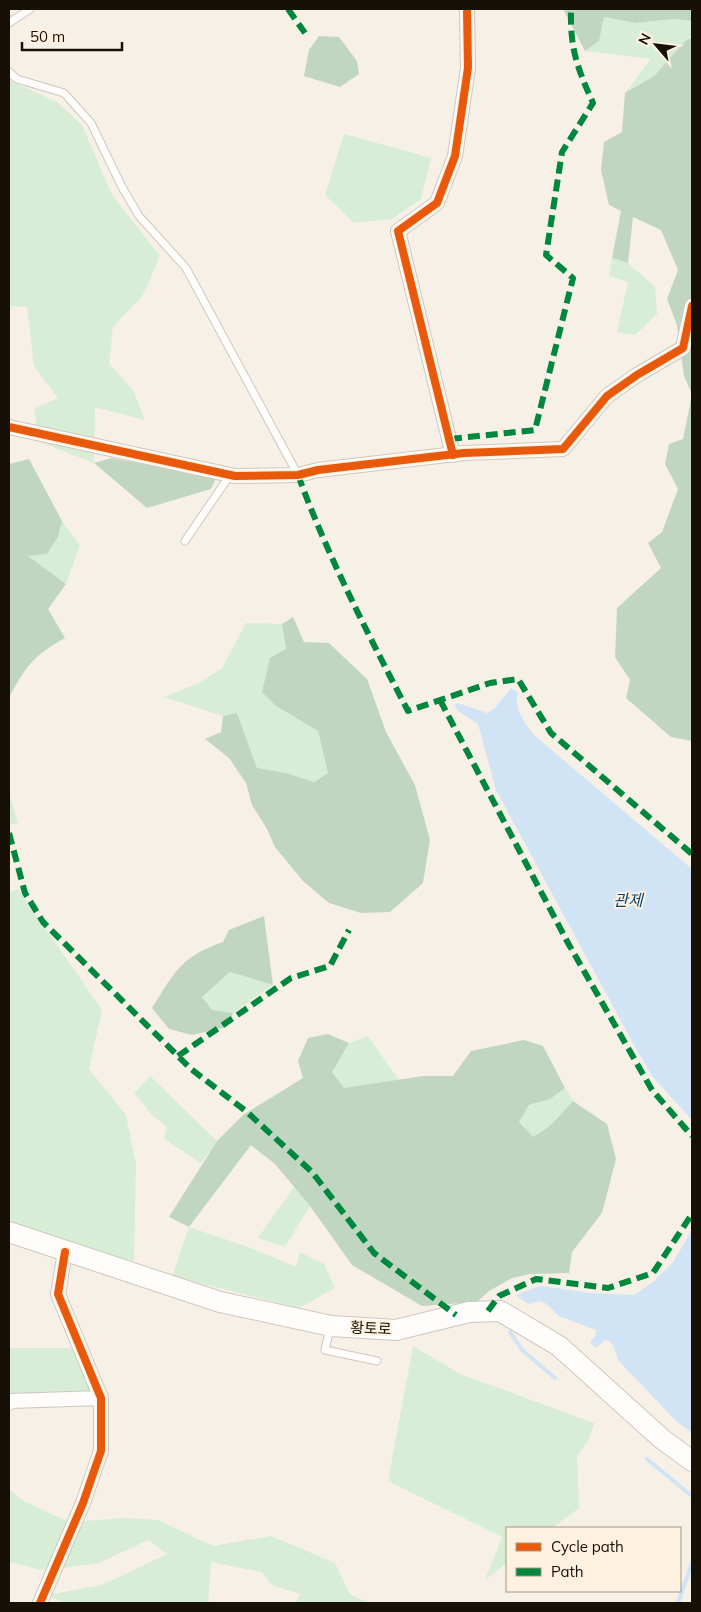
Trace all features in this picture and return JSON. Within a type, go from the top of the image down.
[{"type":"main road","name":"황토로","points":[[9,1232],[220,1302],[331,1326],[396,1330],[470,1312],[500,1311],[559,1346],[662,1439],[692,1461]]},
{"type":"street","points":[[454,455],[398,231],[438,203],[455,156],[468,68],[467,9]]},
{"type":"street","points":[[9,427],[230,475],[298,475],[318,470],[454,455],[563,449],[607,396],[637,375],[688,347],[692,306]]},
{"type":"street","points":[[40,1603],[83,1503],[101,1451],[101,1398],[58,1294],[65,1252]]},
{"type":"street","points":[[9,1403],[10,1401],[101,1398]]},
{"type":"lane","points":[[9,23],[30,9]]},
{"type":"lane","points":[[9,72],[17,79],[64,93],[91,123],[122,187],[139,216],[186,268],[298,475]]},
{"type":"lane","points":[[185,541],[230,475]]},
{"type":"lane","points":[[331,1326],[326,1350],[377,1361]]},
{"type":"green space","points":[[563,9],[692,9],[692,21],[673,19],[636,23],[604,17],[599,41],[585,51]]},
{"type":"green space","points":[[604,17],[636,23],[673,19],[692,21],[692,37],[684,42],[654,76],[625,93],[651,59],[585,51],[599,41]]},
{"type":"green space","points":[[319,36],[339,37],[357,61],[359,74],[340,87],[304,76],[309,50]]},
{"type":"green space","points":[[692,37],[692,394],[684,376],[677,325],[667,299],[678,270],[661,230],[633,217],[628,263],[612,258],[621,211],[609,205],[601,170],[604,142],[622,132],[625,93],[654,76],[684,42]]},
{"type":"green space","points":[[9,80],[57,102],[82,125],[112,195],[160,256],[143,295],[113,327],[109,363],[133,390],[145,420],[95,407],[94,463],[35,440],[36,419],[34,409],[58,398],[34,366],[27,307],[9,306]]},
{"type":"green space","points":[[344,134],[431,158],[421,199],[392,219],[354,223],[325,195]]},
{"type":"green space","points":[[612,258],[628,263],[655,287],[657,314],[635,335],[617,332],[628,282],[609,276]]},
{"type":"green space","points":[[692,394],[692,741],[671,737],[626,698],[630,680],[615,657],[617,608],[661,568],[648,543],[662,532],[678,489],[665,464],[669,444],[683,439]]},
{"type":"green space","points":[[111,458],[216,478],[211,489],[147,508],[94,463]]},
{"type":"green space","points":[[29,459],[62,521],[58,537],[47,554],[28,556],[66,584],[48,609],[65,638],[45,650],[31,663],[9,697],[9,464]]},
{"type":"green space","points":[[62,521],[80,546],[66,584],[27,556],[47,554],[58,537]]},
{"type":"green space","points":[[293,617],[304,642],[329,643],[367,679],[386,732],[415,785],[430,840],[423,883],[390,912],[361,913],[329,903],[303,881],[275,847],[267,829],[252,805],[246,783],[229,758],[205,739],[221,732],[223,716],[237,713],[257,768],[286,773],[314,782],[328,773],[318,731],[276,706],[262,692],[270,658],[286,649],[282,624]]},
{"type":"green space","points":[[246,623],[282,624],[286,649],[276,706],[318,731],[328,773],[314,782],[286,773],[257,768],[237,713],[223,716],[164,697],[197,684],[222,668]]},
{"type":"green space","points":[[9,793],[18,823],[9,825]]},
{"type":"green space","points":[[18,889],[102,1010],[89,1069],[126,1115],[136,1164],[134,1261],[9,1227],[9,892]]},
{"type":"green space","points":[[264,916],[273,985],[230,972],[202,997],[212,1010],[233,1013],[227,1027],[192,1035],[169,1029],[152,1008],[173,975],[197,954],[223,942],[229,930]]},
{"type":"green space","points":[[230,972],[273,985],[233,1013],[212,1010],[202,997]]},
{"type":"green space","points":[[328,1034],[349,1043],[332,1072],[344,1088],[423,1076],[453,1076],[471,1051],[524,1040],[543,1046],[565,1088],[550,1099],[529,1105],[519,1122],[533,1137],[550,1126],[573,1101],[607,1124],[616,1159],[602,1213],[572,1252],[569,1273],[530,1274],[512,1278],[489,1291],[477,1302],[422,1306],[352,1265],[310,1206],[275,1164],[251,1145],[189,1227],[169,1217],[217,1141],[243,1115],[303,1078],[298,1061],[308,1038]]},
{"type":"green space","points":[[368,1036],[399,1080],[344,1089],[331,1072],[349,1043]]},
{"type":"green space","points":[[150,1076],[217,1141],[201,1163],[164,1139],[167,1127],[152,1115],[134,1093]]},
{"type":"green space","points":[[565,1088],[573,1101],[550,1126],[533,1137],[519,1122],[529,1105],[550,1099]]},
{"type":"green space","points":[[294,1187],[310,1206],[285,1247],[258,1238]]},
{"type":"green space","points":[[189,1227],[254,1249],[296,1267],[300,1252],[324,1264],[335,1288],[299,1308],[172,1276]]},
{"type":"green space","points":[[413,1346],[460,1374],[594,1423],[590,1437],[577,1456],[579,1508],[553,1527],[506,1527],[506,1564],[485,1580],[502,1537],[388,1481]]},
{"type":"green space","points":[[9,1348],[75,1348],[94,1395],[9,1396]]},
{"type":"green space","points":[[9,1489],[22,1500],[69,1522],[47,1571],[9,1562]]},
{"type":"green space","points":[[124,1518],[158,1520],[213,1546],[271,1536],[335,1563],[350,1594],[369,1603],[296,1603],[300,1594],[271,1585],[262,1572],[211,1562],[208,1603],[64,1603],[47,1595],[102,1585],[167,1554],[148,1540],[99,1563],[57,1569],[83,1521]]},
{"type":"water","name":"관제","points":[[511,688],[518,692],[518,709],[534,735],[692,869],[692,1120],[652,1076],[635,1047],[496,790],[478,724],[458,711],[454,705],[458,703],[487,713],[494,709]]},
{"type":"water","points":[[692,1230],[692,1433],[676,1421],[619,1361],[612,1343],[605,1340],[596,1348],[590,1342],[596,1335],[596,1330],[559,1316],[545,1303],[539,1301],[528,1304],[516,1295],[540,1286],[592,1293],[634,1295],[654,1281],[673,1262]]},
{"type":"waterway","points":[[510,1332],[522,1350],[555,1378]]},
{"type":"waterway","points":[[647,1459],[692,1496]]},
{"type":"waterway","points":[[678,1603],[692,1563]]},
{"type":"marked path","points":[[288,9],[305,33]]},
{"type":"marked path","points":[[450,439],[535,430],[573,278],[546,255],[562,152],[593,103],[573,47],[571,9]]},
{"type":"marked path","points":[[298,475],[335,565],[408,711],[490,683],[518,679],[551,733],[692,854]]},
{"type":"marked path","points":[[440,700],[568,943],[652,1090],[692,1136]]},
{"type":"marked path","points":[[9,833],[25,893],[43,922],[191,1069],[247,1112],[312,1172],[374,1253],[456,1315]]},
{"type":"marked path","points":[[178,1056],[291,978],[330,966],[349,930]]},
{"type":"marked path","points":[[488,1311],[499,1296],[536,1279],[608,1288],[653,1273],[692,1214]]},
{"type":"cycle path","points":[[453,455],[398,231],[437,203],[455,156],[468,68],[467,9]]},
{"type":"cycle path","points":[[9,427],[235,476],[298,475],[318,470],[464,453],[563,449],[607,396],[637,375],[683,348],[692,306]]},
{"type":"cycle path","points":[[40,1603],[83,1503],[101,1451],[101,1398],[58,1294],[65,1252]]}]
